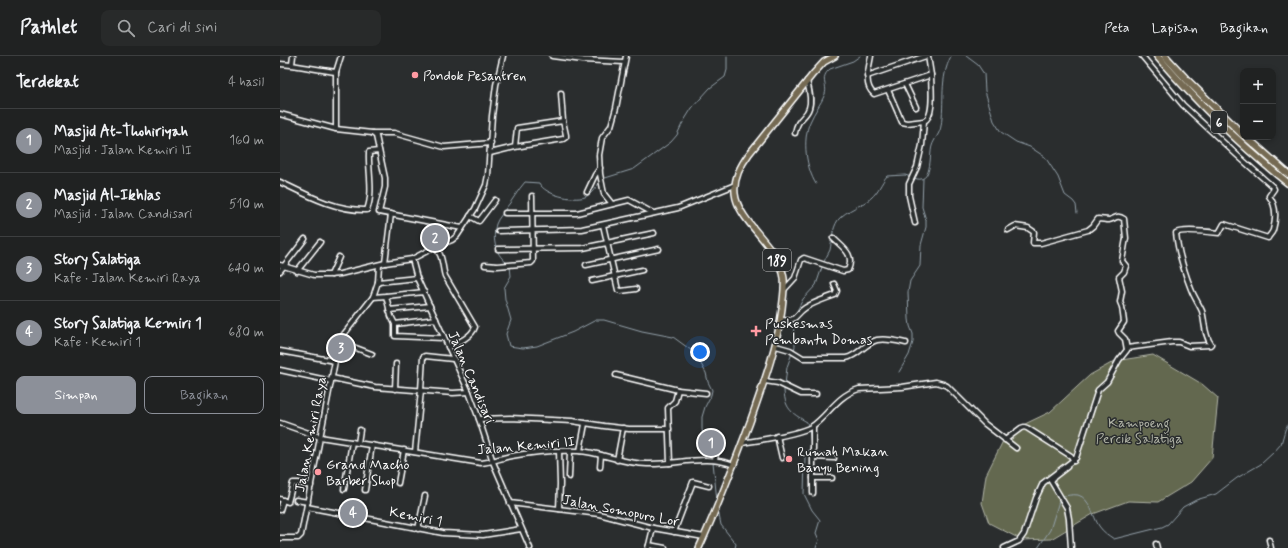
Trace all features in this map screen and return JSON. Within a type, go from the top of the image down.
[{"type":"highway","name":"6","points":[[1157,56],[1189,92],[1222,125],[1288,183]]},
{"type":"highway","name":"6","points":[[1165,56],[1240,132]]},
{"type":"highway","name":"6","points":[[1249,140],[1288,174]]},
{"type":"main road","points":[[735,185],[737,175],[744,161],[807,81],[821,65],[835,56]]},
{"type":"main road","name":"189","points":[[698,548],[720,501],[765,381],[776,346],[781,320],[784,276],[768,246],[744,216],[735,195],[735,185]]},
{"type":"street","points":[[292,64],[293,56]]},
{"type":"street","points":[[336,129],[336,72],[341,56]]},
{"type":"street","points":[[282,266],[297,271],[331,275],[379,264],[412,259],[452,240],[470,216],[486,185],[496,85],[503,56]]},
{"type":"street","points":[[552,56],[624,62]]},
{"type":"street","points":[[612,204],[604,194],[599,155],[602,138],[611,126],[619,97],[626,56]]},
{"type":"street","points":[[871,56],[867,76],[871,92],[874,94],[931,75]]},
{"type":"street","points":[[867,76],[927,56],[931,75],[931,112],[929,118],[924,121],[907,123],[902,122],[888,90]]},
{"type":"street","points":[[1127,348],[1172,342],[1179,342],[1189,346],[1210,345],[1211,344],[1208,340],[1202,313],[1181,260],[1176,243],[1176,233],[1178,231],[1219,233],[1224,224],[1268,238],[1274,229],[1275,213],[1274,204],[1269,196],[1274,187],[1183,105],[1142,56]]},
{"type":"street","points":[[280,64],[292,64],[321,71],[336,72]]},
{"type":"street","points":[[795,133],[799,120],[809,108],[810,98],[807,81]]},
{"type":"street","points":[[905,84],[916,107]]},
{"type":"street","points":[[490,153],[563,139],[566,137],[560,93]]},
{"type":"street","points":[[280,114],[336,129],[372,133],[394,133],[444,147],[491,143]]},
{"type":"street","points":[[515,147],[517,128],[563,121]]},
{"type":"street","points":[[915,223],[908,190],[920,155],[924,121]]},
{"type":"street","points":[[372,133],[376,136],[386,178],[386,187],[379,212],[462,228]]},
{"type":"street","points":[[280,182],[314,198],[354,210],[367,210],[369,204],[370,182],[368,153],[370,151],[379,151]]},
{"type":"street","points":[[587,192],[600,168]]},
{"type":"street","points":[[498,231],[574,230],[603,225],[683,206],[735,185]]},
{"type":"street","points":[[485,265],[531,263],[534,259],[532,196]]},
{"type":"street","points":[[470,216],[479,221],[495,200]]},
{"type":"street","points":[[505,213],[577,213],[630,200],[653,214]]},
{"type":"street","points":[[385,263],[390,214]]},
{"type":"street","points":[[1008,230],[1015,226],[1028,228],[1034,232],[1033,243],[1041,243],[1088,230],[1098,219],[1109,220],[1117,216],[1124,219],[1126,238],[1122,261],[1126,266],[1120,277],[1122,291],[1120,302],[1124,322],[1118,331],[1125,339],[1127,348],[1126,352],[1119,360],[1107,382],[1098,390],[1076,458],[1073,463],[1054,477],[1050,482],[1067,508],[1071,548]]},
{"type":"street","points":[[603,225],[618,290],[636,289]]},
{"type":"street","points":[[498,249],[583,248],[654,233]]},
{"type":"street","points":[[784,290],[795,278],[802,259],[806,258],[843,271],[848,270],[850,256],[833,238]]},
{"type":"street","points":[[280,271],[282,266],[306,239]]},
{"type":"street","points":[[297,271],[320,242]]},
{"type":"street","points":[[434,248],[441,254],[442,268],[445,276],[475,327],[471,334],[448,347]]},
{"type":"street","points":[[586,265],[659,249]]},
{"type":"street","points":[[331,275],[339,257]]},
{"type":"street","name":"Jalan Candisari","points":[[412,259],[417,278],[443,338],[469,392],[493,462],[530,548]]},
{"type":"street","points":[[372,354],[340,340],[373,297],[378,282],[379,264]]},
{"type":"street","points":[[592,281],[642,270]]},
{"type":"street","points":[[378,282],[417,278]]},
{"type":"street","points":[[781,320],[794,319],[805,308],[835,295],[837,291],[834,284]]},
{"type":"street","points":[[373,297],[424,292]]},
{"type":"street","points":[[386,296],[389,310],[395,324],[395,336],[443,338]]},
{"type":"street","points":[[389,310],[430,306]]},
{"type":"street","points":[[395,324],[436,319]]},
{"type":"street","name":"Jalan Kemiri Raya","points":[[280,538],[300,537],[308,504],[340,340]]},
{"type":"street","points":[[776,346],[790,350],[798,356],[808,359],[846,358],[852,356],[875,340],[906,343]]},
{"type":"street","points":[[280,350],[335,361]]},
{"type":"street","points":[[415,452],[423,357],[453,359]]},
{"type":"street","points":[[395,388],[396,364]]},
{"type":"street","points":[[280,370],[375,387],[453,393],[469,392]]},
{"type":"street","points":[[616,375],[678,390],[706,393]]},
{"type":"street","points":[[765,381],[784,386],[800,394],[816,394]]},
{"type":"street","points":[[742,443],[800,431],[810,427],[852,391],[859,389],[940,383],[947,386],[985,424],[1016,448]]},
{"type":"street","points":[[670,463],[668,408],[675,401],[678,390]]},
{"type":"street","points":[[479,420],[510,418],[572,421],[585,424],[623,428],[669,429]]},
{"type":"street","name":"Jalan Kemiri II","points":[[280,423],[320,437],[481,463],[493,462],[503,458],[520,455],[559,451],[580,451],[617,460],[644,464],[707,459],[734,465]]},
{"type":"street","points":[[580,451],[585,424]]},
{"type":"street","points":[[810,427],[813,457],[813,494]]},
{"type":"street","points":[[1005,440],[1024,427],[1057,446],[1072,456],[1074,460]]},
{"type":"street","points":[[617,460],[623,428]]},
{"type":"street","points":[[358,443],[360,430]]},
{"type":"street","points":[[777,436],[782,458]]},
{"type":"street","points":[[714,460],[720,441]]},
{"type":"street","points":[[344,489],[352,442]]},
{"type":"street","points":[[365,490],[372,445]]},
{"type":"street","points":[[398,483],[404,450]]},
{"type":"street","points":[[559,451],[559,509]]},
{"type":"street","points":[[569,477],[570,451]]},
{"type":"street","points":[[600,467],[601,455]]},
{"type":"street","points":[[813,457],[834,458]]},
{"type":"street","points":[[1004,548],[1019,541],[1024,534],[1036,498],[1043,483],[1061,468],[1074,460]]},
{"type":"street","points":[[813,478],[832,478]]},
{"type":"street","points":[[674,532],[693,482],[709,486]]},
{"type":"street","points":[[280,510],[281,499],[288,502],[293,483],[311,486]]},
{"type":"street","points":[[418,529],[425,496]]},
{"type":"street","name":"Kemiri 1","points":[[296,500],[326,509],[443,534],[483,535],[521,529]]},
{"type":"street","name":"Jalan Somopuro Lor","points":[[510,503],[599,514],[653,528],[704,537]]},
{"type":"street","points":[[653,528],[649,546],[666,548]]},
{"type":"street","points":[[1269,540],[1271,548]]},
{"type":"green space","name":"Kampoeng Percik Salatiga","points":[[1153,355],[1202,384],[1218,398],[1212,458],[1191,482],[1158,502],[1128,501],[1093,514],[1051,539],[1022,540],[989,523],[982,503],[986,475],[1006,435],[1050,412],[1090,375],[1115,361]]},
{"type":"waterway","points":[[602,179],[634,169],[671,142],[677,135],[692,108],[710,88],[725,77],[727,70],[727,56]]},
{"type":"waterway","points":[[816,184],[810,170],[806,154],[806,137],[813,115],[822,101],[826,91],[825,75],[830,69],[853,61],[860,56]]},
{"type":"waterway","points":[[914,178],[924,178],[929,168],[932,146],[941,126],[945,74],[951,56]]},
{"type":"waterway","points":[[966,56],[978,65],[984,74],[985,91],[994,121],[1001,132],[1016,142],[1030,147],[1045,157],[1058,177],[1065,195],[1076,205],[1077,213]]},
{"type":"waterway","points":[[823,264],[830,250],[834,227],[841,217],[871,198],[887,176],[905,175],[911,177]]},
{"type":"waterway","points":[[899,372],[909,355],[913,342],[913,334],[909,319],[908,292],[910,281],[920,266],[921,245],[926,227],[926,220],[922,207],[923,179]]},
{"type":"waterway","points":[[509,264],[500,256],[496,247],[494,235],[496,224],[525,182],[539,183],[547,191],[553,194],[574,198],[587,196],[600,182]]},
{"type":"waterway","points":[[510,266],[511,276],[504,288],[505,299],[511,320],[506,334],[509,346],[523,348],[537,346],[573,332],[596,320],[604,320],[642,331],[673,337],[695,353],[706,373],[712,390],[702,417],[704,442],[712,459]]},
{"type":"waterway","points":[[796,313],[803,299],[816,285],[822,267]]},
{"type":"waterway","points":[[794,320],[794,350]]},
{"type":"waterway","points":[[785,385],[787,367],[792,353]]},
{"type":"waterway","points":[[784,388],[784,395],[787,405],[793,413],[807,422],[808,426]]},
{"type":"waterway","points":[[1062,496],[1078,495],[1086,500],[1101,528],[1114,539],[1162,527],[1168,524],[1183,507],[1196,500],[1216,494],[1237,478],[1261,464],[1281,444],[1288,424]]},
{"type":"waterway","points":[[809,429],[811,446],[805,457],[804,494],[812,510],[820,520],[816,533],[819,540],[816,548]]},
{"type":"waterway","points":[[713,462],[717,501]]},
{"type":"waterway","points":[[1038,548],[1050,530],[1060,498]]},
{"type":"waterway","points":[[718,510],[721,525],[736,544],[735,548]]},
{"type":"place","name":"Pondok Pesantren","points":[[415,75]]},
{"type":"place","name":"Masjid Al-Ikhlas","points":[[435,238]]},
{"type":"place","name":"Puskesmas Pembantu Domas","points":[[756,331]]},
{"type":"place","name":"Story Salatiga","points":[[341,348]]},
{"type":"place","name":"Masjid At-Thohiriyah","points":[[711,443]]},
{"type":"place","name":"Rumah Makan Banyu Bening","points":[[789,459]]},
{"type":"place","name":"Grand Macho Barber Shop","points":[[318,472]]},
{"type":"place","name":"Story Salatiga Kemiri 1","points":[[353,513]]}]
